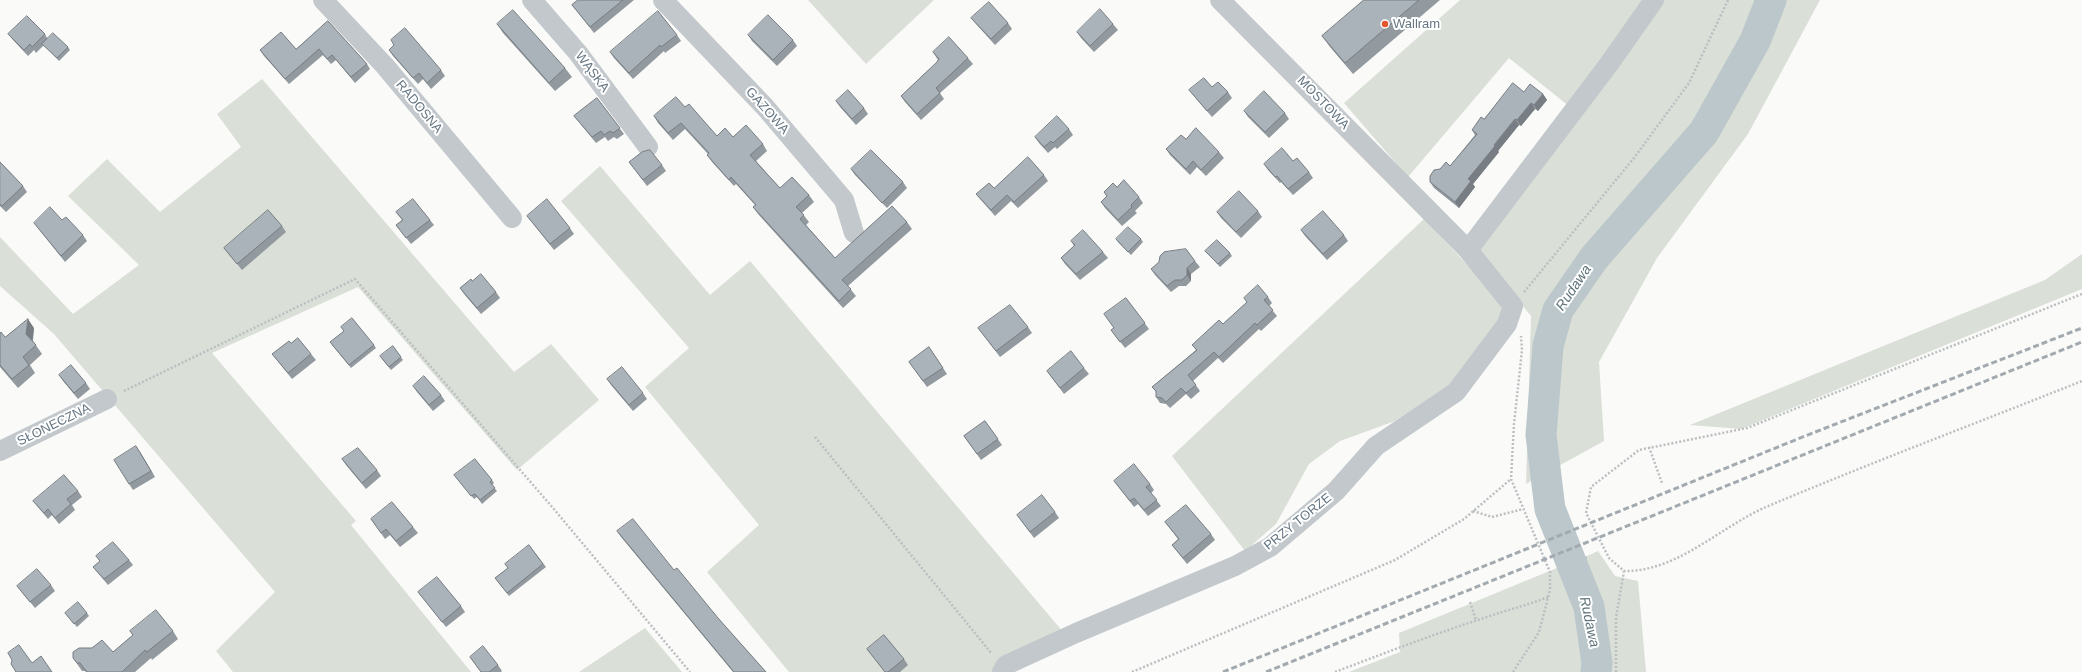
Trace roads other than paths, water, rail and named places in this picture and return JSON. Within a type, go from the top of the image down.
[{"type":"street","name":"RADOSNA","points":[[323,0],[385,66],[512,218]]},
{"type":"street","name":"WĄSKA","points":[[532,0],[578,53],[648,146]]},
{"type":"street","name":"GAZOWA","points":[[663,0],[765,107],[844,200],[854,233]]},
{"type":"street","name":"MOSTOWA","points":[[1220,0],[1468,250],[1513,306]]},
{"type":"street","points":[[1468,250],[1610,64],[1654,0]]},
{"type":"street","name":"PRZY TORZE","points":[[1004,669],[1076,633],[1235,566],[1270,547],[1336,491],[1376,446],[1456,392],[1508,324],[1513,306]]},
{"type":"street","name":"SŁONECZNA","points":[[0,451],[107,399]]},
{"type":"water","points":[[1587,556],[1587,574],[1600,605],[1604,638],[1603,672],[1585,672],[1587,659],[1585,646],[1571,585],[1564,565]]},
{"type":"waterway","name":"Rudawa","points":[[1596,672],[1597,663],[1589,607],[1550,509],[1541,435],[1548,346],[1558,310],[1594,258],[1704,132],[1755,41],[1771,0]]},
{"type":"railway","points":[[1223,672],[1805,436],[2082,328]]},
{"type":"railway","points":[[1266,672],[2082,342]]},
{"type":"place","name":"Wallram","points":[[1385,24]]}]
